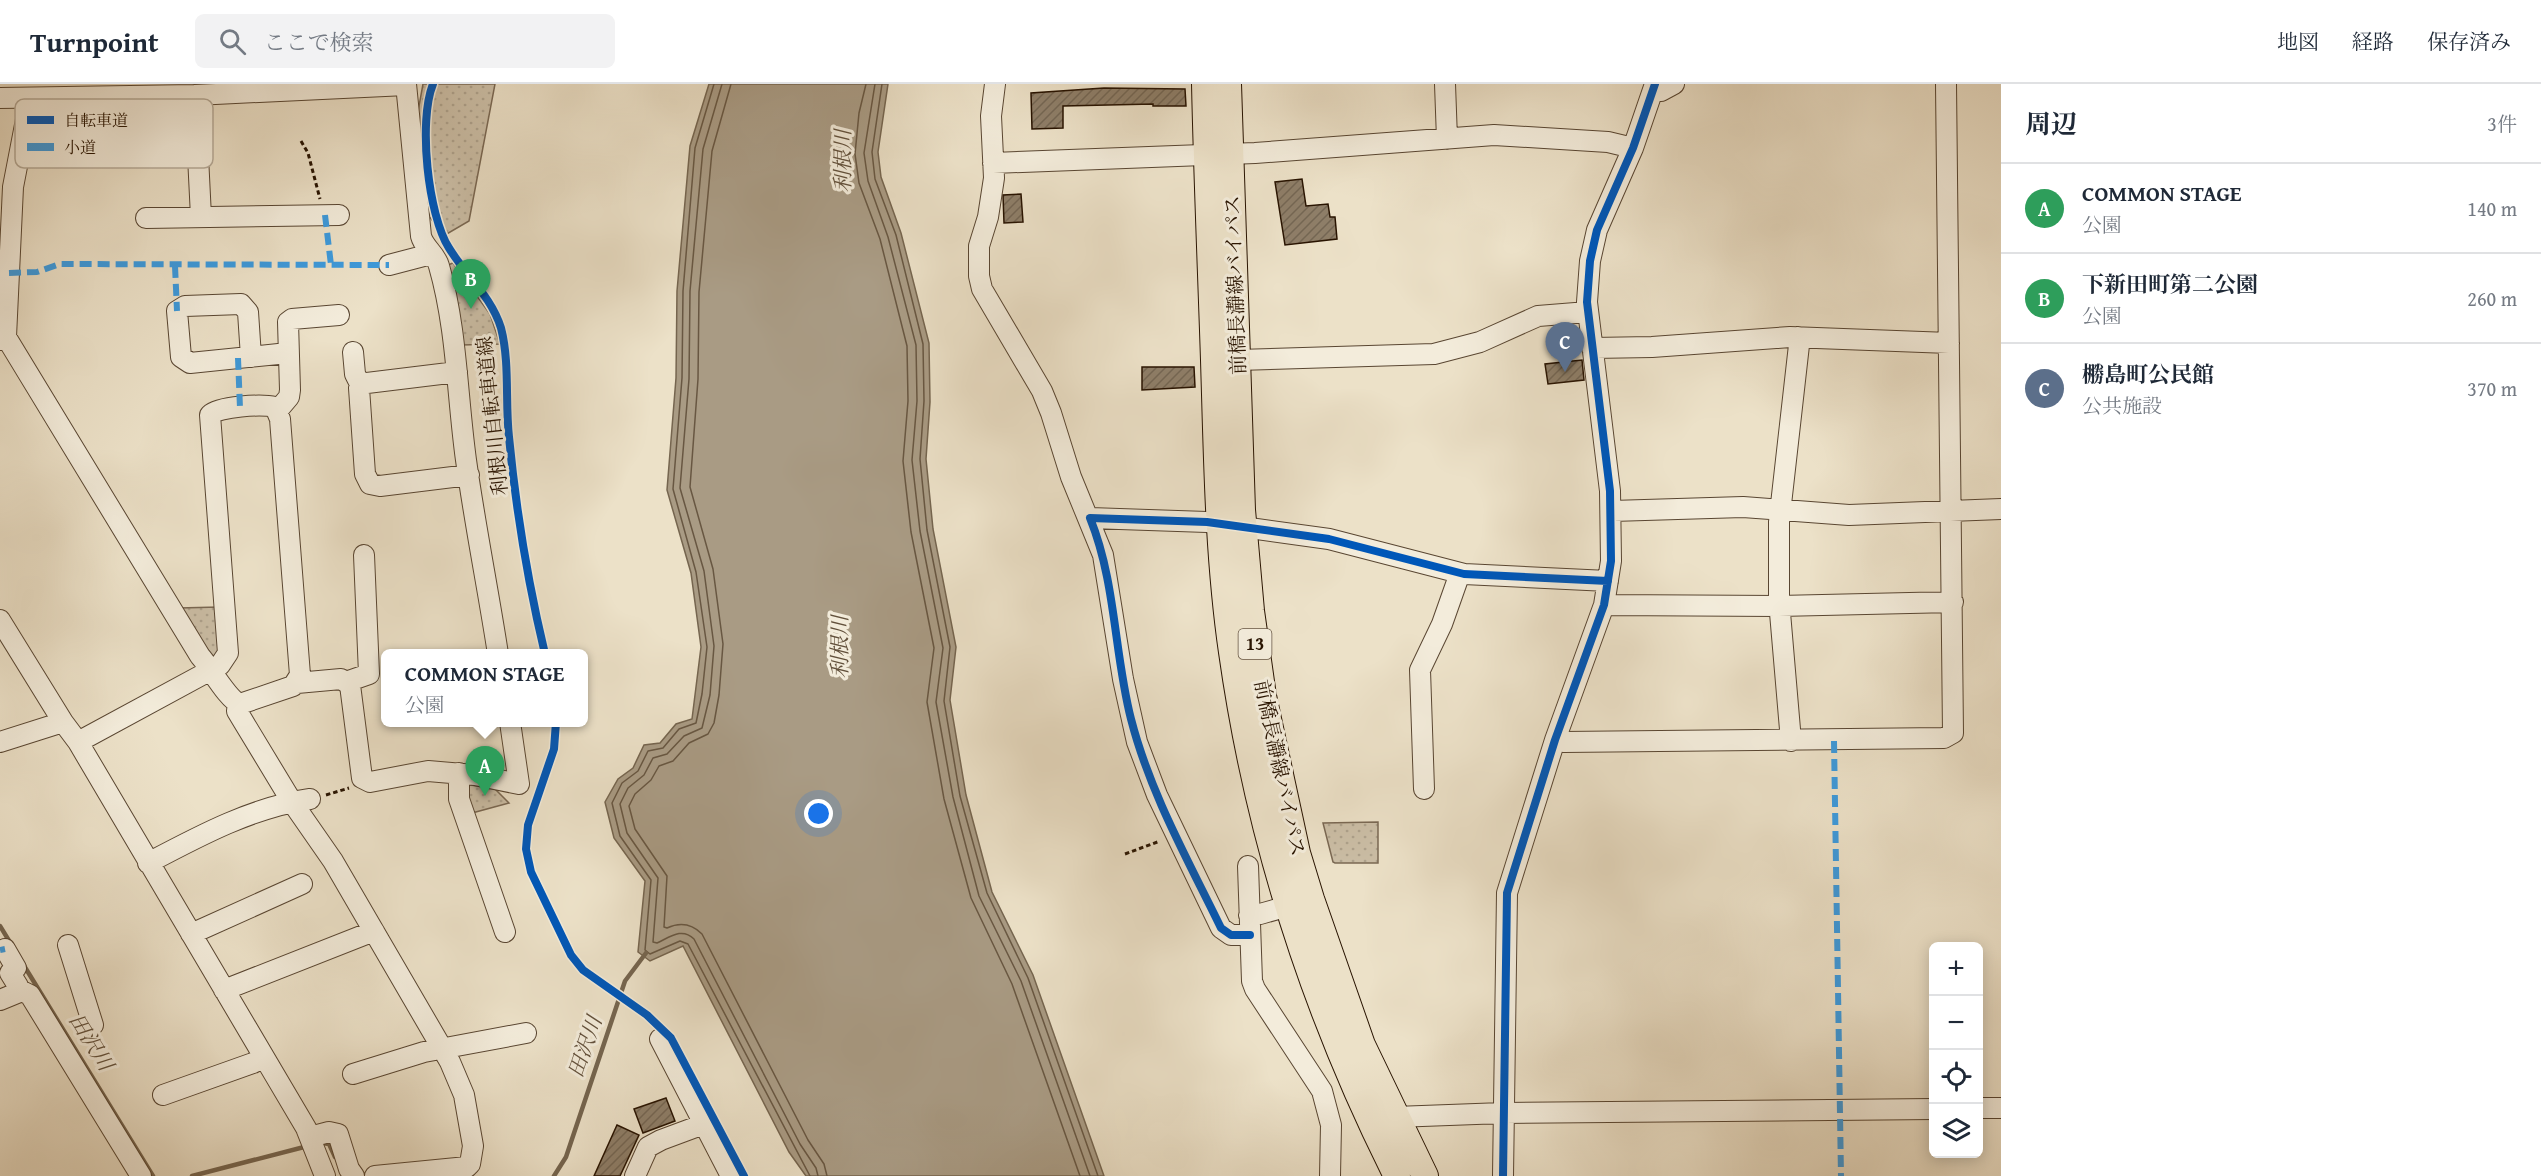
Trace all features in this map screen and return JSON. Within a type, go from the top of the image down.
[{"type":"main road","name":"前橋長瀞線バイパス","points":[[1205,84],[1219,154],[1238,360],[1231,526]]},
{"type":"main road","name":"前橋長瀞線バイパス","points":[[1228,84],[1219,154],[1231,526],[1251,611],[1263,696],[1297,853],[1299,903],[1322,1009],[1365,1111],[1397,1176]]},
{"type":"main road","name":"前橋長瀞線バイパス","points":[[1299,903],[1395,1117],[1425,1176]]},
{"type":"street","points":[[0,98],[195,95],[290,87],[406,84],[421,236],[423,245],[437,259],[440,266],[457,372],[469,475],[497,649]]},
{"type":"street","points":[[995,84],[991,116],[992,192],[978,258],[982,289],[1042,391],[1052,413],[1071,477],[1103,555],[1110,584],[1123,679],[1137,742],[1176,836],[1221,928],[1231,936],[1250,935]]},
{"type":"street","points":[[1445,84],[1447,139]]},
{"type":"street","points":[[1503,1176],[1507,893],[1555,740],[1604,605],[1608,581],[1612,511],[1588,312],[1588,281],[1595,237],[1610,195],[1633,148],[1654,86],[1661,91],[1674,84]]},
{"type":"street","points":[[1555,740],[1564,742],[1791,741],[1948,737],[1953,733],[1946,84]]},
{"type":"street","points":[[195,95],[195,99]]},
{"type":"street","points":[[993,163],[1219,154],[1510,135],[1608,142],[1633,148]]},
{"type":"street","points":[[17,168],[13,187],[3,338],[200,656],[233,700],[245,704],[297,683],[340,679],[346,682],[350,685],[362,778],[370,782],[428,771],[459,773],[519,784],[511,727]]},
{"type":"street","points":[[199,168],[201,217]]},
{"type":"street","points":[[146,218],[332,215]]},
{"type":"street","points":[[389,265],[431,254]]},
{"type":"street","points":[[1238,360],[1434,354],[1480,342],[1539,316],[1588,312]]},
{"type":"street","points":[[297,683],[300,675],[278,410],[289,397],[287,327],[292,319],[339,315]]},
{"type":"street","points":[[1592,348],[1652,347],[1798,337],[1949,343]]},
{"type":"street","points":[[1791,741],[1779,606],[1780,511],[1799,345],[1798,337]]},
{"type":"street","points":[[353,352],[356,374],[361,386]]},
{"type":"street","points":[[251,357],[288,353]]},
{"type":"street","points":[[457,372],[367,382],[361,386],[358,393],[365,474],[370,484],[380,486],[469,475]]},
{"type":"street","points":[[78,742],[220,665],[228,653],[229,640],[210,415],[220,409],[267,405],[278,410]]},
{"type":"street","points":[[1612,511],[1722,507],[1849,515],[2001,509]]},
{"type":"street","points":[[1090,519],[1231,526],[1337,541],[1460,573],[1608,581]]},
{"type":"street","points":[[346,682],[369,674],[364,555]]},
{"type":"street","points":[[1424,789],[1420,670],[1437,634],[1460,573]]},
{"type":"street","points":[[1604,605],[1779,606],[1953,602]]},
{"type":"street","points":[[0,620],[63,722],[78,742],[264,1057],[310,1137],[325,1176]]},
{"type":"street","points":[[238,703],[237,711],[301,800],[333,861],[443,1050],[464,1095],[473,1146],[470,1164],[467,1167],[375,1176]]},
{"type":"street","points":[[0,742],[63,722]]},
{"type":"street","points":[[459,773],[459,799],[504,932]]},
{"type":"street","points":[[148,863],[238,819],[301,800]]},
{"type":"street","points":[[1248,866],[1252,981],[1322,1091],[1331,1125],[1330,1176]]},
{"type":"street","points":[[191,934],[302,884]]},
{"type":"street","points":[[1249,915],[1299,903]]},
{"type":"street","points":[[224,990],[374,931]]},
{"type":"street","points":[[68,945],[93,1025]]},
{"type":"street","points":[[5,949],[15,977],[30,995],[141,1176]]},
{"type":"street","points":[[0,1000],[13,996],[15,977]]},
{"type":"street","points":[[353,1074],[408,1056],[526,1033]]},
{"type":"street","points":[[660,1039],[731,1176]]},
{"type":"street","points":[[163,1095],[264,1057]]},
{"type":"street","points":[[1983,1108],[2001,1108]]},
{"type":"street","points":[[1395,1117],[1503,1113],[1929,1109]]},
{"type":"street","points":[[636,1176],[648,1147],[704,1124]]},
{"type":"street","points":[[310,1137],[329,1132],[338,1134],[349,1169],[354,1176]]},
{"type":"path","points":[[301,141],[308,153],[332,215]]},
{"type":"path","points":[[301,800],[370,782]]},
{"type":"path","points":[[1125,854],[1176,836]]},
{"type":"shaded area","points":[[423,84],[495,84],[469,221],[445,235],[426,213],[417,117]]},
{"type":"shaded area","points":[[453,263],[490,314],[500,344],[461,345],[448,265]]},
{"type":"shaded area","points":[[219,607],[218,652],[215,656],[209,656],[179,608]]},
{"type":"shaded area","points":[[465,784],[495,789],[509,803],[472,813]]},
{"type":"shaded area","points":[[1378,822],[1378,863],[1333,862],[1323,823]]},
{"type":"water","name":"利根川","points":[[709,84],[888,84],[878,152],[881,177],[901,233],[929,343],[930,402],[926,459],[933,529],[956,647],[950,700],[966,795],[992,892],[1033,975],[1104,1176],[806,1176],[789,1152],[683,946],[650,961],[638,952],[645,881],[614,838],[605,802],[618,779],[633,768],[644,745],[660,743],[676,724],[692,719],[701,647],[691,573],[667,490],[676,378],[677,291],[690,146]]},
{"type":"building","points":[[1104,88],[1185,89],[1186,106],[1153,106],[1153,104],[1063,106],[1063,128],[1032,129],[1031,93]]},
{"type":"building","points":[[1302,179],[1306,206],[1328,204],[1330,217],[1335,217],[1337,239],[1285,245],[1275,182]]},
{"type":"building","points":[[1021,194],[1023,222],[1004,223],[1003,195]]},
{"type":"building","points":[[1582,360],[1584,380],[1548,384],[1545,364]]},
{"type":"building","points":[[1142,367],[1194,367],[1195,387],[1142,390]]},
{"type":"building","points":[[666,1098],[675,1121],[643,1133],[634,1109]]},
{"type":"building","points":[[617,1125],[639,1135],[620,1176],[594,1176]]},
{"type":"waterway","name":"田沢川","points":[[0,926],[11,944]]},
{"type":"waterway","name":"田沢川","points":[[554,1176],[566,1157],[625,981],[646,953]]},
{"type":"waterway","name":"田沢川","points":[[23,964],[153,1176]]},
{"type":"waterway","name":"田沢川","points":[[322,1143],[329,1144],[335,1157]]},
{"type":"waterway","name":"田沢川","points":[[192,1176],[308,1146]]},
{"type":"marked path","points":[[325,215],[331,265]]},
{"type":"marked path","points":[[9,273],[37,272],[60,264],[389,265]]},
{"type":"marked path","points":[[175,266],[177,311]]},
{"type":"marked path","points":[[238,358],[240,408]]},
{"type":"marked path","points":[[1834,741],[1841,1176]]},
{"type":"marked path","points":[[0,950],[5,949]]},
{"type":"cycle path","name":"利根川自転車道線","points":[[433,84],[426,121],[431,191],[436,214],[449,248],[485,296],[501,328],[504,341],[508,424],[515,492],[523,546],[544,649]]},
{"type":"cycle path","points":[[1503,1176],[1507,893],[1555,740],[1604,605],[1611,561],[1610,491],[1587,302],[1590,261],[1597,230],[1633,148],[1655,84]]},
{"type":"cycle path","points":[[1250,935],[1231,935],[1221,928],[1148,773],[1125,694],[1110,592],[1099,542],[1090,518],[1207,522],[1329,539],[1464,574],[1608,581]]},
{"type":"cycle path","points":[[556,727],[554,749],[528,825],[526,849],[531,872],[571,955],[583,970],[647,1015],[671,1038],[744,1176]]},
{"type":"place","name":"下新田町第二公園","points":[[471,309]]},
{"type":"place","name":"橳島町公民館","points":[[1565,372]]},
{"type":"place","name":"COMMON STAGE","points":[[485,796]]}]
